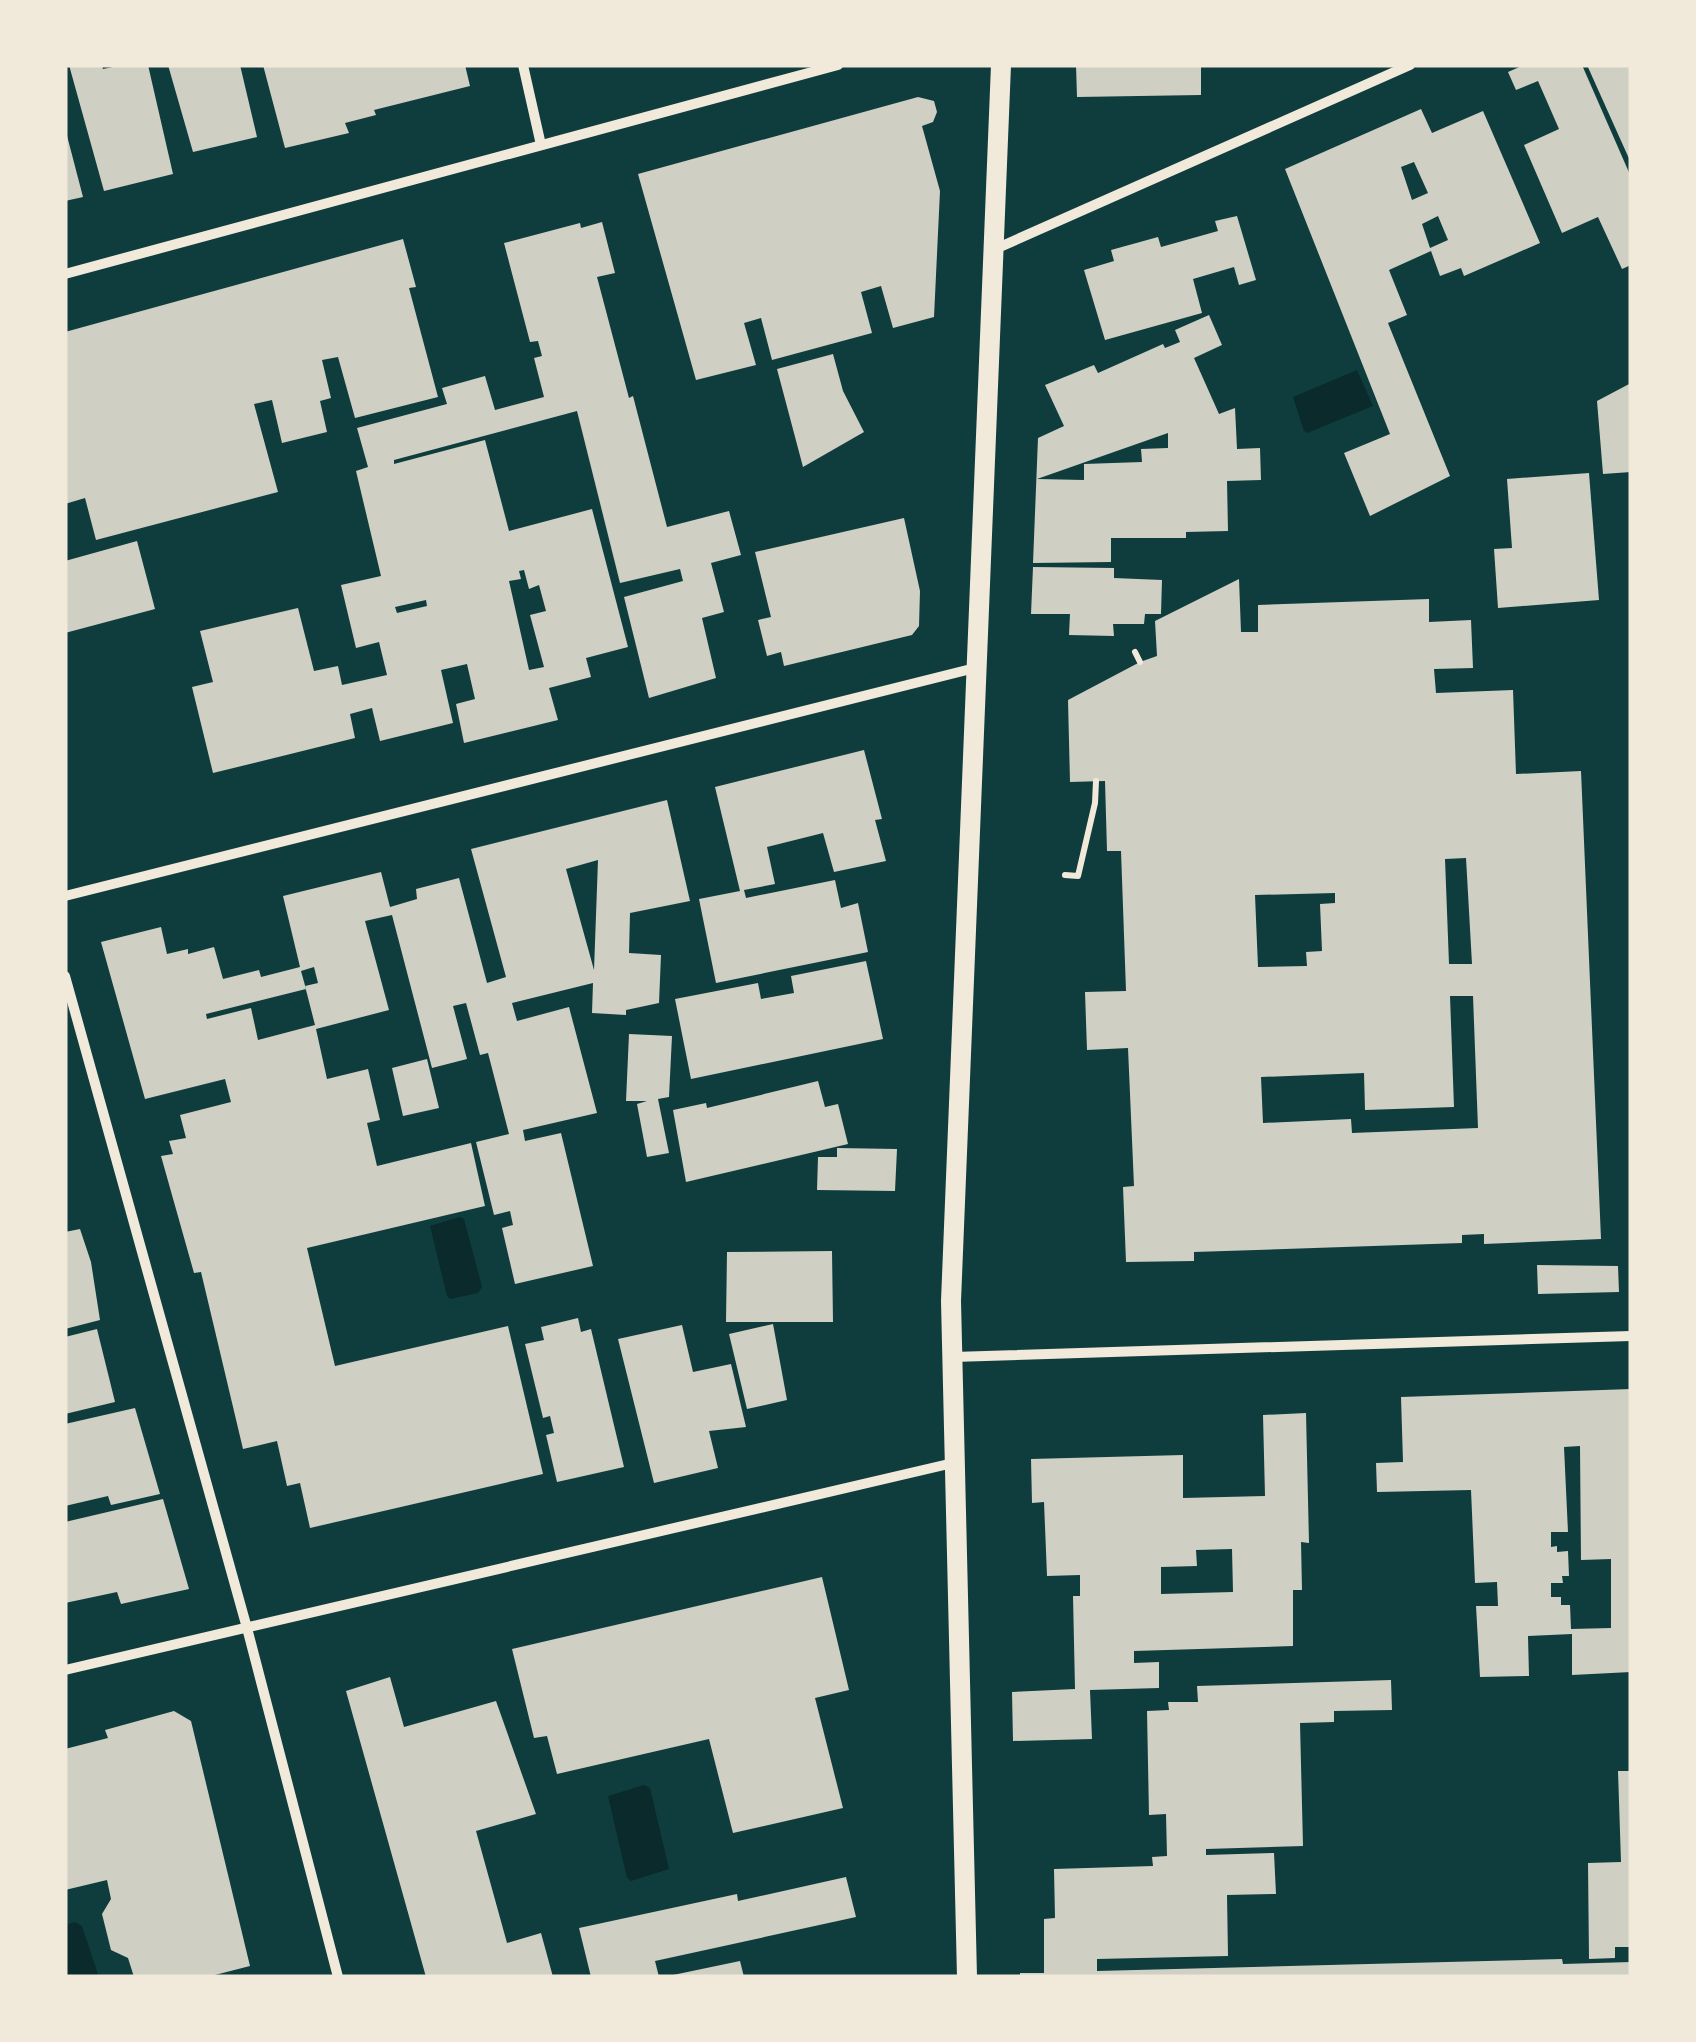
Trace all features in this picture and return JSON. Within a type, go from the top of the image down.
[{"type":"main road","points":[[967,1977],[951,1301],[1001,65]]},
{"type":"street","points":[[523,65],[542,145]]},
{"type":"street","points":[[65,274],[838,65]]},
{"type":"street","points":[[992,250],[1410,65]]},
{"type":"street","points":[[65,896],[975,668]]},
{"type":"street","points":[[65,976],[247,1628],[338,1977]]},
{"type":"street","points":[[952,1357],[1631,1336]]},
{"type":"street","points":[[65,1670],[953,1463]]},
{"type":"path","points":[[1135,652],[1140,662]]},
{"type":"path","points":[[1064,876],[1078,876],[1095,804],[1096,780]]},
{"type":"water","points":[[1357,370],[1373,406],[1304,431],[1293,397]]},
{"type":"water","points":[[464,1219],[482,1287],[478,1293],[450,1299],[430,1226]]},
{"type":"water","points":[[644,1785],[650,1788],[669,1869],[631,1881],[627,1878],[608,1796]]},
{"type":"water","points":[[75,1922],[82,1926],[99,1977],[65,1977],[65,1925]]},
{"type":"building","points":[[69,65],[102,65],[103,69],[148,65],[173,174],[104,191]]},
{"type":"building","points":[[168,65],[240,65],[257,137],[193,152]]},
{"type":"building","points":[[263,65],[465,65],[470,86],[374,110],[376,115],[345,123],[349,133],[285,148]]},
{"type":"building","points":[[1076,65],[1201,65],[1201,95],[1077,97]]},
{"type":"building","points":[[1524,65],[1582,65],[1631,177],[1631,265],[1622,269],[1598,217],[1562,233],[1524,145],[1559,129],[1538,81],[1516,90],[1508,72]]},
{"type":"building","points":[[1587,65],[1631,65],[1631,163]]},
{"type":"building","points":[[918,97],[934,101],[937,112],[933,122],[922,126],[940,191],[934,317],[893,328],[881,286],[861,292],[872,333],[772,360],[761,318],[744,323],[756,365],[696,380],[638,174]]},
{"type":"building","points":[[1421,109],[1432,133],[1483,111],[1540,243],[1464,276],[1461,268],[1440,276],[1431,251],[1389,270],[1407,315],[1388,323],[1450,476],[1370,516],[1344,453],[1390,434],[1285,169]],"holes":[[[1414,162],[1428,193],[1412,200],[1401,167]],[[1438,216],[1448,240],[1430,248],[1422,224]]]},
{"type":"building","points":[[65,128],[83,197],[65,201]]},
{"type":"building","points":[[1237,216],[1256,280],[1239,285],[1234,267],[1193,279],[1202,313],[1105,340],[1084,270],[1114,261],[1111,250],[1158,237],[1161,247],[1218,231],[1215,221]]},
{"type":"building","points":[[602,222],[615,273],[597,277],[667,527],[729,511],[741,555],[711,563],[724,612],[702,618],[716,678],[649,698],[624,597],[683,581],[680,569],[620,583],[577,411],[394,460],[394,464],[485,440],[509,531],[592,509],[628,647],[586,658],[591,677],[549,688],[558,720],[464,743],[456,704],[475,699],[467,664],[441,670],[453,723],[380,741],[372,708],[350,714],[355,738],[213,773],[192,687],[213,682],[200,631],[298,608],[314,671],[338,666],[342,685],[387,675],[379,642],[356,648],[341,585],[381,576],[356,471],[368,467],[357,428],[447,404],[442,388],[485,376],[495,410],[544,397],[534,358],[542,356],[538,341],[530,342],[504,243],[580,223],[581,228]],"holes":[[[524,570],[529,589],[539,585],[546,611],[530,615],[544,667],[529,670],[509,581],[521,579],[519,571]],[[426,600],[427,606],[397,613],[395,607]]]},
{"type":"building","points":[[403,239],[416,287],[409,288],[438,397],[355,418],[338,357],[322,360],[331,398],[320,401],[327,432],[282,443],[272,400],[254,404],[278,492],[96,540],[85,498],[65,504],[65,332]]},
{"type":"building","points":[[1209,315],[1222,345],[1194,358],[1219,414],[1235,408],[1237,449],[1260,448],[1261,480],[1227,481],[1228,531],[1186,532],[1186,538],[1111,538],[1111,562],[1033,563],[1038,438],[1064,426],[1045,385],[1094,365],[1098,373],[1163,344],[1165,348],[1180,342],[1175,330]],"holes":[[[1168,433],[1168,448],[1141,449],[1142,462],[1084,464],[1084,480],[1037,479]]]},
{"type":"building","points":[[833,354],[843,391],[864,432],[803,467],[777,369]]},
{"type":"building","points":[[1631,383],[1631,472],[1603,474],[1597,401]]},
{"type":"building","points":[[1589,473],[1599,600],[1498,608],[1494,549],[1512,548],[1507,479]]},
{"type":"building","points":[[904,518],[920,591],[919,626],[912,635],[784,666],[781,652],[767,656],[758,620],[771,617],[755,552]]},
{"type":"building","points":[[137,541],[155,609],[65,633],[65,561]]},
{"type":"building","points":[[1033,567],[1114,568],[1114,578],[1162,580],[1161,614],[1145,614],[1144,624],[1113,624],[1114,636],[1069,635],[1070,614],[1031,614]]},
{"type":"building","points":[[1239,579],[1241,632],[1258,632],[1258,605],[1429,599],[1429,622],[1471,620],[1473,668],[1434,669],[1436,693],[1513,690],[1516,774],[1581,771],[1601,1239],[1484,1244],[1484,1234],[1462,1235],[1462,1243],[1194,1252],[1194,1261],[1126,1262],[1123,1187],[1134,1186],[1128,1048],[1087,1050],[1085,992],[1126,991],[1121,851],[1107,851],[1105,781],[1070,782],[1068,700],[1157,656],[1155,621]],"holes":[[[1466,858],[1472,964],[1449,964],[1445,859]],[[1335,893],[1335,903],[1320,904],[1322,951],[1306,952],[1307,966],[1258,967],[1255,895]],[[1450,996],[1473,996],[1478,1128],[1352,1133],[1351,1119],[1263,1123],[1261,1077],[1364,1073],[1365,1110],[1454,1107]]]},
{"type":"building","points":[[864,750],[882,819],[875,820],[886,861],[834,872],[823,833],[767,847],[775,884],[744,890],[746,898],[835,880],[841,908],[858,903],[868,952],[716,983],[699,899],[740,891],[715,787]]},
{"type":"building","points":[[667,800],[690,901],[630,913],[629,953],[661,955],[659,1003],[626,1010],[626,1015],[592,1013],[593,983],[512,1003],[517,1021],[569,1007],[597,1113],[523,1130],[525,1141],[561,1133],[593,1266],[515,1284],[502,1228],[513,1225],[510,1211],[494,1215],[476,1142],[509,1134],[488,1053],[480,1055],[466,1003],[453,1006],[467,1059],[432,1068],[392,915],[365,921],[389,1010],[316,1029],[327,1079],[368,1069],[380,1120],[367,1123],[377,1166],[471,1143],[485,1206],[307,1248],[335,1366],[508,1326],[543,1474],[310,1528],[300,1483],[287,1486],[277,1441],[243,1449],[201,1272],[194,1273],[161,1156],[173,1154],[169,1141],[186,1138],[180,1115],[231,1102],[225,1079],[145,1099],[101,942],[161,927],[167,954],[188,949],[188,954],[214,947],[223,979],[259,970],[261,977],[300,967],[283,896],[381,872],[390,907],[417,899],[416,889],[459,878],[487,983],[506,977],[471,849]],"holes":[[[598,860],[594,970],[566,869]],[[314,967],[318,983],[305,986],[301,971]],[[306,989],[315,1025],[258,1040],[251,1008],[207,1019],[206,1014]]]},
{"type":"building","points":[[866,961],[883,1039],[691,1079],[675,999],[758,983],[761,999],[794,993],[791,976]]},
{"type":"building","points":[[629,1034],[672,1036],[669,1097],[658,1099],[669,1153],[647,1157],[637,1104],[647,1101],[626,1101]]},
{"type":"building","points":[[427,1059],[439,1108],[403,1116],[392,1068]]},
{"type":"building","points":[[818,1081],[825,1107],[838,1104],[848,1144],[686,1182],[673,1110],[706,1103],[707,1108]]},
{"type":"building","points":[[837,1148],[897,1149],[895,1191],[817,1190],[818,1157],[837,1157]]},
{"type":"building","points":[[80,1229],[91,1262],[100,1320],[65,1329],[65,1232]]},
{"type":"building","points":[[832,1251],[833,1322],[726,1322],[727,1252]]},
{"type":"building","points":[[1537,1265],[1618,1266],[1619,1292],[1538,1294]]},
{"type":"building","points":[[578,1318],[581,1332],[591,1329],[624,1467],[557,1482],[546,1435],[554,1433],[550,1416],[543,1418],[525,1344],[544,1340],[541,1327]]},
{"type":"building","points":[[773,1324],[787,1400],[747,1409],[729,1334]]},
{"type":"building","points":[[682,1325],[693,1372],[731,1364],[746,1427],[709,1431],[718,1468],[654,1483],[618,1339]]},
{"type":"building","points":[[97,1329],[115,1402],[65,1414],[65,1337]]},
{"type":"building","points":[[1631,1389],[1631,1672],[1572,1675],[1572,1634],[1528,1636],[1529,1676],[1480,1677],[1476,1606],[1498,1606],[1497,1582],[1475,1583],[1471,1490],[1377,1492],[1376,1463],[1403,1462],[1401,1397]],"holes":[[[1580,1446],[1581,1560],[1611,1559],[1611,1628],[1571,1629],[1570,1605],[1561,1605],[1561,1597],[1551,1597],[1551,1583],[1563,1583],[1562,1576],[1569,1576],[1568,1551],[1557,1552],[1557,1546],[1551,1547],[1551,1532],[1568,1532],[1564,1447]]]},
{"type":"building","points":[[135,1408],[160,1494],[111,1505],[108,1496],[65,1506],[65,1424]]},
{"type":"building","points":[[1306,1413],[1309,1543],[1301,1542],[1302,1590],[1293,1590],[1293,1646],[1134,1651],[1134,1663],[1159,1662],[1159,1688],[1090,1690],[1092,1739],[1013,1741],[1012,1692],[1075,1689],[1073,1596],[1080,1596],[1080,1575],[1047,1576],[1044,1502],[1032,1503],[1031,1459],[1183,1455],[1183,1498],[1265,1496],[1263,1415]],"holes":[[[1232,1549],[1233,1592],[1161,1594],[1161,1567],[1197,1566],[1196,1550]]]},
{"type":"building","points":[[163,1499],[189,1589],[121,1604],[117,1592],[65,1603],[65,1522]]},
{"type":"building","points":[[822,1577],[849,1690],[815,1698],[843,1808],[733,1833],[709,1739],[557,1774],[547,1736],[534,1738],[512,1649]]},
{"type":"building","points":[[390,1677],[404,1727],[496,1701],[536,1814],[476,1831],[507,1943],[541,1933],[553,1977],[426,1977],[346,1691]]},
{"type":"building","points":[[1391,1680],[1392,1710],[1334,1711],[1334,1722],[1300,1723],[1303,1846],[1206,1849],[1206,1855],[1274,1853],[1276,1894],[1227,1895],[1228,1956],[1097,1959],[1097,1971],[1562,1959],[1563,1964],[1631,1962],[1631,1977],[1020,1977],[1020,1973],[1044,1973],[1044,1919],[1055,1918],[1054,1869],[1153,1866],[1152,1857],[1167,1856],[1166,1814],[1149,1815],[1147,1711],[1169,1710],[1168,1702],[1198,1702],[1197,1686]]},
{"type":"building","points":[[174,1711],[191,1721],[250,1966],[207,1977],[134,1977],[128,1958],[111,1950],[102,1914],[111,1899],[107,1880],[65,1890],[65,1749],[108,1738],[105,1730]]},
{"type":"building","points":[[1618,1771],[1631,1771],[1631,1947],[1615,1947],[1615,1958],[1589,1959],[1588,1863],[1621,1862]]},
{"type":"building","points":[[846,1877],[856,1917],[655,1961],[659,1977],[591,1977],[579,1928],[737,1894],[738,1901]]},
{"type":"building","points":[[740,1961],[744,1977],[673,1977],[673,1975]]}]
